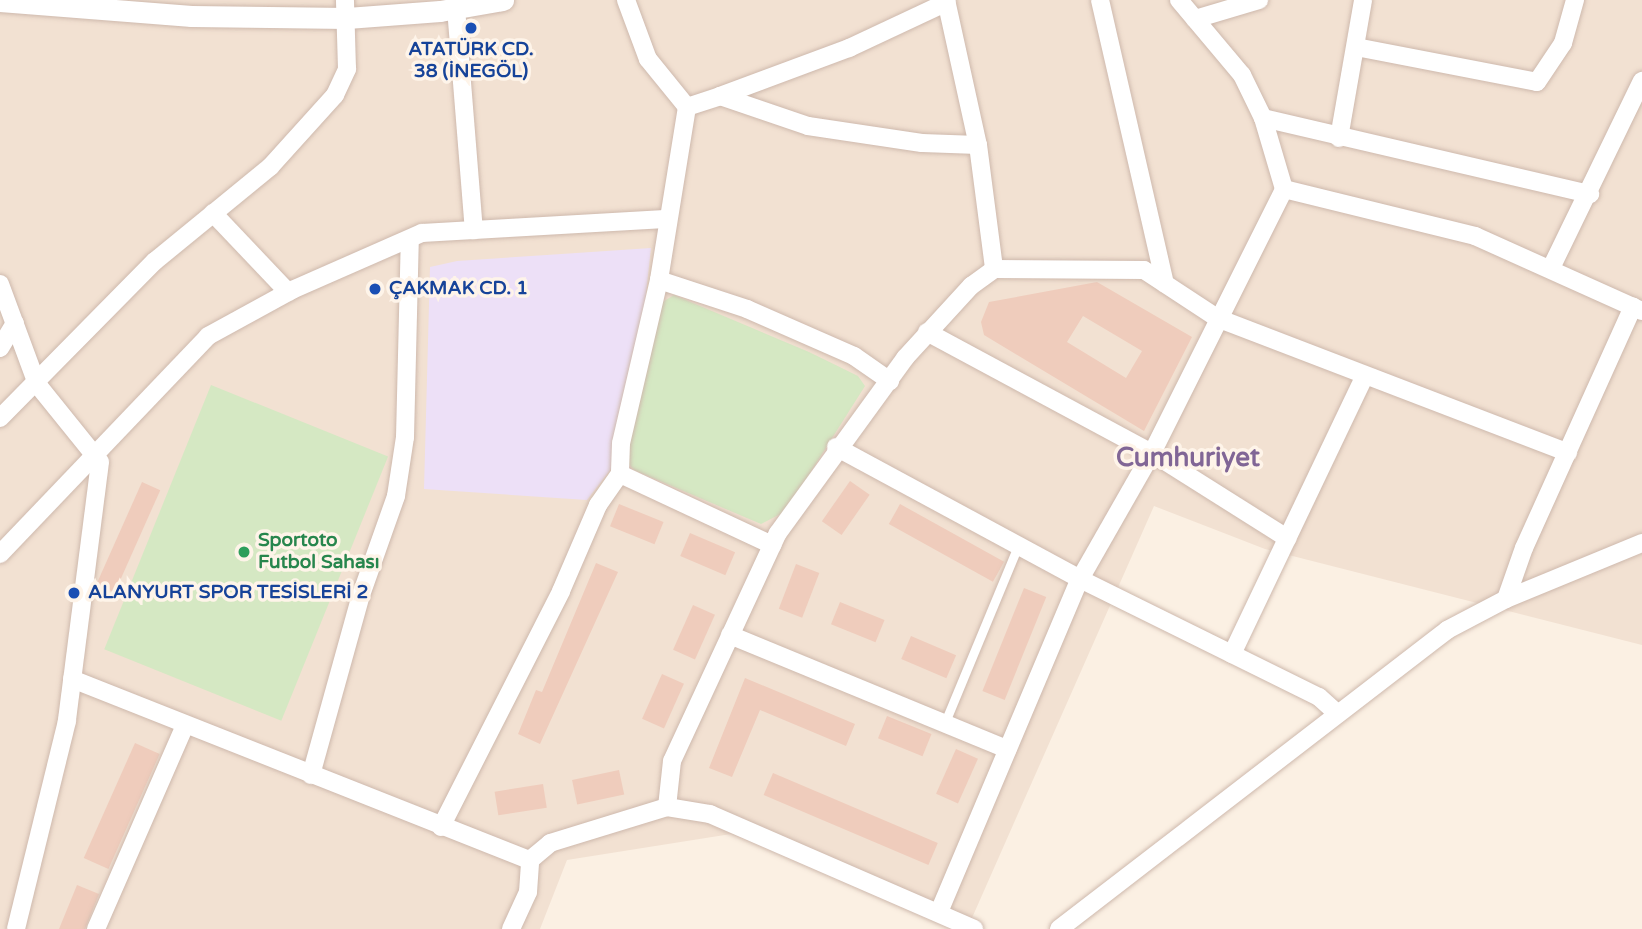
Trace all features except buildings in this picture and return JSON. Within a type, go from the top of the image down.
[{"type":"street","points":[[0,1],[164,7],[346,9],[456,8],[503,0]]},
{"type":"street","points":[[626,0],[648,59],[687,107]]},
{"type":"street","points":[[1100,0],[1165,284]]},
{"type":"street","points":[[939,912],[1080,579],[1152,453],[1217,318],[1284,189],[1263,118],[1242,75],[1178,0]]},
{"type":"street","points":[[1195,19],[1259,0]]},
{"type":"street","points":[[1339,138],[1363,0]]},
{"type":"street","points":[[1356,47],[1537,82],[1563,43],[1575,0]]},
{"type":"street","points":[[687,107],[849,48],[947,1],[978,145],[994,269]]},
{"type":"street","points":[[456,8],[474,230]]},
{"type":"street","points":[[0,418],[37,384],[155,261],[270,167],[335,95],[346,69],[346,9]]},
{"type":"street","points":[[1551,268],[1590,194],[1642,81]]},
{"type":"street","points":[[720,96],[808,126],[922,143],[978,145]]},
{"type":"street","points":[[441,827],[561,591],[598,505],[620,474],[621,443],[634,377],[659,280],[665,219],[687,107]]},
{"type":"street","points":[[1263,118],[1339,138],[1590,194]]},
{"type":"street","points":[[1284,189],[1475,236],[1638,309],[1524,548],[1506,599]]},
{"type":"street","points":[[213,213],[288,292]]},
{"type":"street","points":[[0,554],[91,454],[208,336],[288,292],[422,233],[665,219]]},
{"type":"street","points":[[312,775],[361,595],[396,496],[405,437],[410,239]]},
{"type":"street","points":[[667,807],[672,761],[772,545],[836,447],[891,381],[926,332],[971,286],[994,269],[1144,270],[1217,318],[1364,377],[1568,453]]},
{"type":"street","points":[[659,280],[747,309],[854,356],[891,381]]},
{"type":"street","points":[[0,284],[37,384],[91,454],[100,461],[66,721],[16,929]]},
{"type":"street","points":[[0,348],[15,323]]},
{"type":"street","points":[[926,332],[1152,453],[1287,538]]},
{"type":"street","points":[[1232,654],[1364,377]]},
{"type":"street","points":[[836,447],[1080,579],[1319,697],[1338,714]]},
{"type":"street","points":[[620,474],[772,545]]},
{"type":"street","points":[[1059,929],[1447,630],[1506,599],[1642,543]]},
{"type":"street","points":[[730,635],[1007,749]]},
{"type":"street","points":[[72,679],[530,860]]},
{"type":"street","points":[[96,929],[185,724]]},
{"type":"street","points":[[511,929],[528,892],[530,860],[550,843],[667,807],[710,814],[974,929]]},
{"type":"lane","points":[[945,722],[1018,546]]},
{"type":"shaded area","points":[[0,0],[1642,0],[1642,645],[1265,549],[1154,506],[968,927],[731,834],[567,860],[540,929],[0,929]]},
{"type":"shaded area","points":[[651,248],[645,303],[611,469],[587,500],[424,489],[430,267],[457,261]]},
{"type":"green space","points":[[674,295],[809,352],[858,376],[865,386],[786,511],[761,524],[634,470],[624,458],[656,306]]},
{"type":"green space","name":"Sportoto Futbol Sahası","points":[[211,385],[388,457],[281,721],[104,649]]},
{"type":"place","name":"ATATÜRK CD. 38 (İNEGÖL)","points":[[471,28]]},
{"type":"place","name":"ÇAKMAK CD. 1","points":[[375,289]]},
{"type":"place","name":"Sportoto Futbol Sahası","points":[[244,552]]},
{"type":"place","name":"ALANYURT SPOR TESİSLERİ 2","points":[[74,593]]},
{"type":"district","name":"Cumhuriyet","points":[[1188,458]]}]
